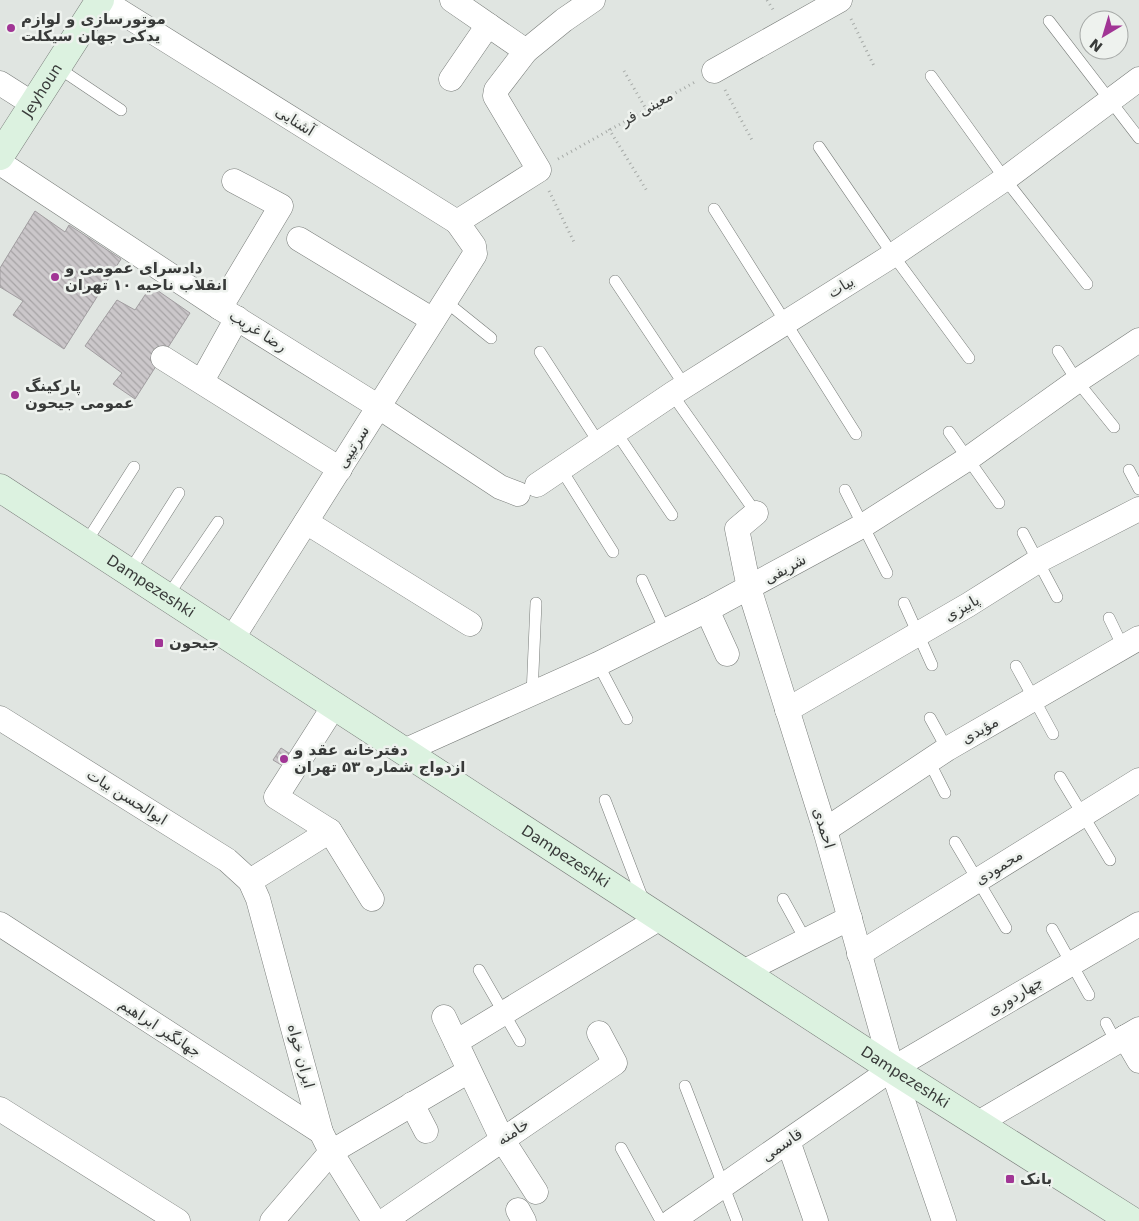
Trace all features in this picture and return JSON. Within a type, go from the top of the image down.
[{"type":"main road","name":"Jeyhoun","points":[[0,156],[101,0]]},
{"type":"main road","name":"Dampezeshki","points":[[0,488],[892,1069],[1132,1221]]},
{"type":"street","name":"آشنایی","points":[[101,0],[457,222],[474,246],[475,254]]},
{"type":"street","points":[[452,0],[526,52]]},
{"type":"street","points":[[457,222],[539,170],[495,96],[496,90],[526,52],[564,20],[593,0]]},
{"type":"street","points":[[714,71],[845,8]]},
{"type":"street","points":[[451,79],[488,25]]},
{"type":"street","name":"بیات","points":[[527,489],[561,469],[678,390],[893,255],[1004,179],[1139,79]]},
{"type":"street","points":[[0,83],[33,104]]},
{"type":"street","name":"رضا غریب","points":[[0,163],[228,313],[379,406],[500,487],[527,489]]},
{"type":"street","points":[[202,381],[228,313],[271,223],[282,206],[234,181]]},
{"type":"street","points":[[299,239],[439,311]]},
{"type":"street","name":"سرتیپی","points":[[232,639],[475,254]]},
{"type":"street","name":"شریفی","points":[[404,751],[598,664],[707,610],[864,525],[969,458],[1077,380],[1139,340]]},
{"type":"street","points":[[163,358],[340,468]]},
{"type":"street","name":"پاییزی","points":[[787,710],[1038,561],[1139,509]]},
{"type":"street","name":"احمدی","points":[[756,513],[737,529],[749,588],[825,830],[892,1069],[944,1221]]},
{"type":"street","points":[[306,522],[470,624]]},
{"type":"street","points":[[707,610],[727,654]]},
{"type":"street","name":"مؤیدی","points":[[825,830],[938,755],[1134,642]]},
{"type":"street","points":[[334,706],[276,797],[330,831],[372,899]]},
{"type":"street","name":"ابوالحسن بیات","points":[[0,718],[227,860],[250,881]]},
{"type":"street","name":"محمودی","points":[[859,954],[1139,780]]},
{"type":"street","points":[[250,881],[330,831]]},
{"type":"street","name":"ایران خواه","points":[[250,881],[258,899],[326,1142],[374,1221]]},
{"type":"street","points":[[456,1042],[504,1013],[654,914]]},
{"type":"street","points":[[743,972],[805,939],[850,918]]},
{"type":"street","name":"جهانگیر ابراهیم","points":[[0,924],[326,1142]]},
{"type":"street","name":"چهاردوری","points":[[892,1069],[1139,924]]},
{"type":"street","points":[[444,1017],[502,1139],[536,1192]]},
{"type":"street","name":"خامنه","points":[[384,1221],[615,1063],[599,1033]]},
{"type":"street","points":[[978,1123],[1122,1033],[1139,1061]]},
{"type":"street","name":"قاسمی","points":[[672,1221],[892,1069]]},
{"type":"street","points":[[272,1221],[326,1142],[412,1104],[470,1071]]},
{"type":"street","points":[[412,1104],[426,1131]]},
{"type":"street","points":[[0,1109],[167,1218]]},
{"type":"street","points":[[788,1141],[816,1221]]},
{"type":"lane","points":[[1049,20],[1139,138]]},
{"type":"lane","points":[[57,67],[121,110]]},
{"type":"lane","points":[[931,76],[1004,179],[1087,284]]},
{"type":"lane","points":[[820,146],[893,255],[969,358]]},
{"type":"lane","points":[[714,209],[856,434]]},
{"type":"lane","points":[[616,281],[678,390],[756,513]]},
{"type":"lane","points":[[439,311],[491,338]]},
{"type":"lane","points":[[1058,351],[1077,380],[1114,427]]},
{"type":"lane","points":[[540,352],[672,515]]},
{"type":"lane","points":[[949,432],[969,458],[999,504]]},
{"type":"lane","points":[[85,544],[134,467]]},
{"type":"lane","points":[[561,469],[613,552]]},
{"type":"lane","points":[[1129,470],[1139,489]]},
{"type":"lane","points":[[846,490],[887,573]]},
{"type":"lane","points":[[129,572],[179,493]]},
{"type":"lane","points":[[167,597],[218,522]]},
{"type":"lane","points":[[1023,533],[1058,596]]},
{"type":"lane","points":[[642,580],[664,630]]},
{"type":"lane","points":[[532,695],[536,603]]},
{"type":"lane","points":[[904,603],[932,665]]},
{"type":"lane","points":[[1109,618],[1134,642]]},
{"type":"lane","points":[[598,664],[627,719]]},
{"type":"lane","points":[[1016,666],[1053,734]]},
{"type":"lane","points":[[930,718],[945,793]]},
{"type":"lane","points":[[1060,777],[1110,860]]},
{"type":"lane","points":[[605,800],[654,914]]},
{"type":"lane","points":[[954,842],[1006,928]]},
{"type":"lane","points":[[784,899],[805,939]]},
{"type":"lane","points":[[1052,929],[1089,995]]},
{"type":"lane","points":[[479,970],[520,1041]]},
{"type":"lane","points":[[685,1086],[737,1221]]},
{"type":"lane","points":[[621,1148],[662,1221]]},
{"type":"path","points":[[845,8],[875,68]]},
{"type":"path","points":[[624,71],[646,109]]},
{"type":"path","points":[[714,71],[752,140]]},
{"type":"path","name":"معینی فر","points":[[539,170],[714,71]]},
{"type":"path","points":[[609,130],[647,191]]},
{"type":"path","points":[[539,170],[574,242]]},
{"type":"building","name":"دادسرای عمومی و انقلاب ناحیه ۱۰ تهران","points":[[35,211],[65,232],[69,225],[121,259],[64,349],[13,315],[23,301],[0,287],[0,268]]},
{"type":"building","points":[[151,286],[190,313],[135,399],[113,384],[122,373],[85,346],[117,300],[135,310]]},
{"type":"building","name":"دفترخانه عقد و ازدواج شماره ۵۳ تهران","points":[[281,748],[295,757],[288,769],[273,760]]},
{"type":"place","name":"موتورسازی و لوازم یدکی جهان سیکلت","points":[[11,28]]},
{"type":"place","name":"دادسرای عمومی و انقلاب ناحیه ۱۰ تهران","points":[[55,277]]},
{"type":"place","name":"پارکینگ عمومی جیحون","points":[[15,395]]},
{"type":"place","name":"جیحون","points":[[159,643]]},
{"type":"place","name":"دفترخانه عقد و ازدواج شماره ۵۳ تهران","points":[[284,759]]},
{"type":"place","name":"بانک","points":[[1010,1179]]}]
